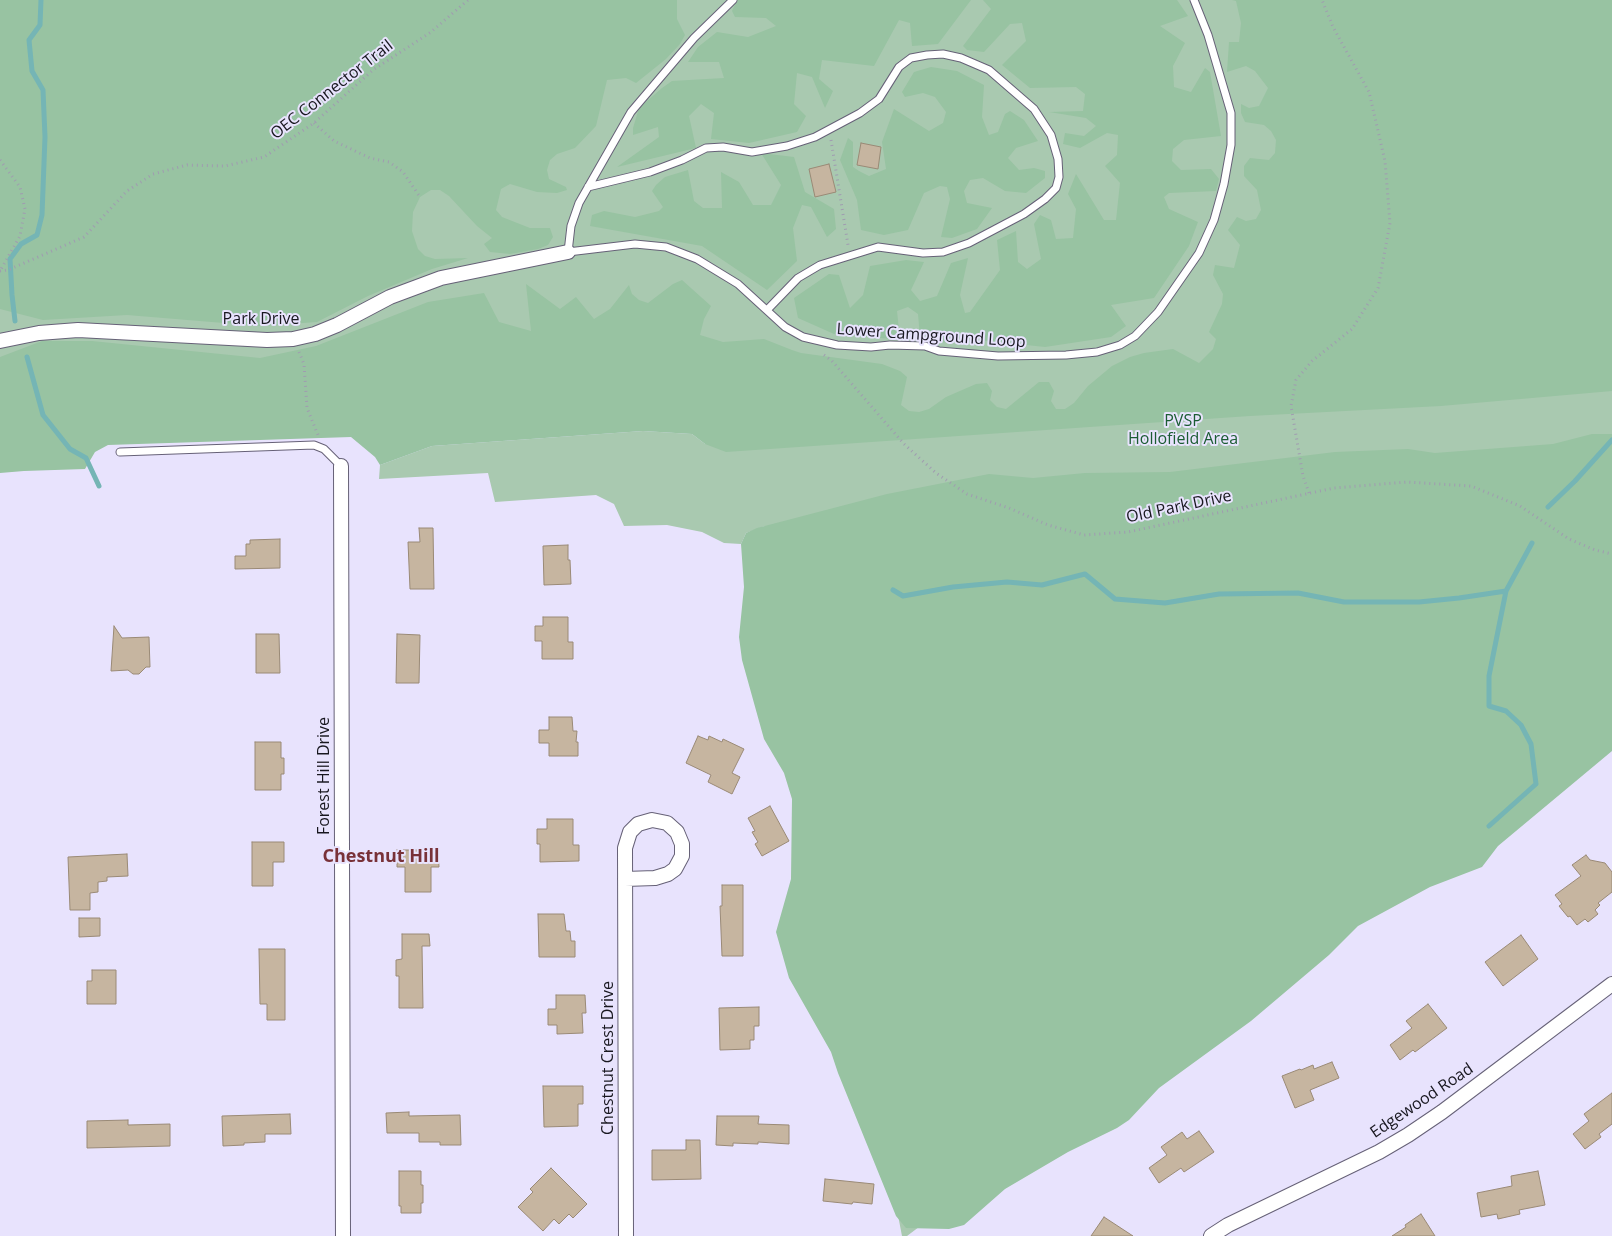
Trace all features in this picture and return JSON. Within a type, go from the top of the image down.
[{"type":"street","name":"Park Drive","points":[[1,339],[39,333],[78,330],[267,340],[293,339],[315,334],[337,325],[390,297],[441,278],[568,252]]},
{"type":"street","name":"Forest Hill Drive","points":[[341,466],[343,1236]]},
{"type":"street","name":"Chestnut Crest Drive","points":[[625,879],[655,878],[668,874],[675,868],[682,856],[682,844],[677,832],[666,823],[652,820],[638,824],[630,832],[625,848],[625,879],[626,1236]]},
{"type":"street","name":"Edgewood Road","points":[[1211,1236],[1228,1225],[1379,1152],[1408,1135],[1450,1107],[1612,984]]},
{"type":"lane","points":[[568,252],[571,226],[579,203],[631,112],[694,38],[733,0]]},
{"type":"lane","name":"Lower Campground Loop","points":[[568,252],[635,244],[666,247],[697,259],[738,284],[785,327],[803,337],[837,345],[871,347],[890,345],[925,346],[939,351],[998,356],[1066,356],[1097,352],[1120,345],[1135,336],[1158,312],[1198,253],[1214,220],[1226,170],[1230,145],[1231,113],[1208,35],[1194,0]]},
{"type":"lane","points":[[588,187],[650,172],[682,160],[706,148],[723,147],[752,152],[787,146],[815,137],[860,113],[879,99],[898,68],[911,58],[927,55],[943,54],[961,58],[989,70],[1034,109],[1051,135],[1058,159],[1059,177],[1056,188],[1045,199],[1024,214],[969,243],[943,252],[923,253],[878,247],[820,265],[798,278],[767,310]]},
{"type":"lane","points":[[120,452],[314,445],[324,449],[341,466]]},
{"type":"path","name":"OEC Connector Trail","points":[[0,271],[8,270],[84,237],[127,191],[153,174],[187,164],[225,166],[264,157],[314,123],[373,70],[431,32],[468,0]]},
{"type":"path","points":[[1309,493],[1303,476],[1291,406],[1296,380],[1312,361],[1352,329],[1378,288],[1390,223],[1385,161],[1369,92],[1333,27],[1322,0]]},
{"type":"path","points":[[314,123],[334,141],[370,158],[389,162],[403,172],[420,198]]},
{"type":"path","points":[[829,129],[849,255]]},
{"type":"path","points":[[0,160],[20,187],[25,209],[20,236],[0,271]]},
{"type":"path","name":"Old Park Drive","points":[[803,337],[832,361],[904,444],[936,473],[967,494],[1009,508],[1048,525],[1084,535],[1128,532],[1334,488],[1406,482],[1471,486],[1520,506],[1569,539],[1595,550],[1612,554]]},
{"type":"path","points":[[293,339],[304,364],[307,408],[317,433],[322,439]]},
{"type":"green space","name":"PVSP Hollofield Area","points":[[0,0],[1612,0],[1612,714],[907,1236],[902,1236],[765,526],[746,533],[741,544],[724,543],[702,532],[667,525],[624,526],[614,504],[596,495],[495,502],[488,473],[379,479],[380,465],[432,446],[643,431],[692,434],[705,444],[733,362],[0,440]]},
{"type":"green space","points":[[0,0],[677,0],[677,19],[685,35],[680,44],[666,59],[636,83],[626,78],[607,80],[596,126],[575,148],[557,154],[550,160],[547,170],[549,179],[566,187],[567,190],[557,193],[537,192],[510,184],[501,189],[496,210],[502,217],[530,228],[550,228],[553,237],[548,245],[538,249],[510,254],[490,252],[484,244],[492,238],[477,226],[449,196],[440,190],[431,190],[420,197],[413,212],[412,231],[418,249],[425,256],[435,259],[468,258],[432,269],[368,296],[317,322],[260,326],[127,315],[43,320],[0,309]]},
{"type":"green space","points":[[737,0],[971,0],[938,44],[912,46],[910,23],[899,20],[874,66],[822,60],[819,79],[833,91],[825,108],[812,77],[797,73],[794,104],[806,116],[797,132],[749,143],[711,139],[714,113],[701,104],[689,116],[696,148],[617,167],[659,137],[658,127],[633,135],[633,128],[639,108],[662,88],[672,81],[724,78],[719,62],[688,62],[698,47],[717,32],[748,37],[776,26],[766,18],[735,17],[732,11]]},
{"type":"green space","points":[[983,0],[1177,0],[1188,16],[1160,26],[1185,43],[1173,66],[1174,87],[1191,92],[1205,68],[1210,72],[1221,136],[1184,140],[1173,149],[1172,161],[1181,170],[1211,169],[1219,179],[1216,191],[1169,193],[1164,197],[1169,209],[1198,222],[1189,246],[1154,298],[1111,305],[1126,326],[1111,337],[1045,347],[970,339],[939,343],[920,337],[918,314],[908,307],[897,311],[899,330],[892,339],[834,334],[798,318],[794,298],[829,274],[839,275],[850,308],[863,295],[870,266],[906,260],[924,262],[911,290],[920,301],[937,296],[951,263],[968,258],[960,295],[965,313],[970,312],[1000,270],[997,240],[1016,231],[1018,262],[1027,269],[1041,259],[1034,224],[1040,215],[1051,220],[1056,239],[1073,238],[1076,209],[1068,194],[1076,174],[1104,220],[1116,220],[1120,183],[1105,166],[1117,155],[1118,135],[1107,133],[1080,148],[1063,144],[1065,133],[1084,136],[1096,126],[1086,118],[1049,112],[1083,111],[1085,94],[1076,87],[1030,88],[1002,65],[1026,41],[1022,23],[1010,24],[984,52],[967,50],[963,46],[991,9]]},
{"type":"green space","points":[[1232,0],[1612,0],[1612,391],[1441,406],[1250,416],[726,452],[705,444],[692,434],[643,431],[432,446],[380,465],[375,457],[351,437],[108,445],[95,452],[85,469],[0,473],[0,357],[42,341],[92,341],[260,358],[316,346],[428,302],[484,293],[499,322],[531,331],[526,284],[560,309],[576,297],[594,319],[610,309],[629,285],[632,294],[639,300],[648,303],[673,284],[682,280],[711,306],[704,319],[700,335],[723,342],[764,339],[801,353],[882,364],[900,371],[907,377],[901,405],[909,411],[919,412],[929,409],[946,397],[976,384],[987,383],[992,391],[990,400],[997,407],[1006,409],[1039,382],[1049,382],[1054,391],[1051,401],[1056,409],[1065,409],[1074,403],[1088,386],[1112,366],[1130,357],[1173,349],[1199,363],[1213,349],[1216,339],[1209,332],[1222,304],[1223,294],[1213,275],[1215,265],[1234,268],[1240,245],[1228,230],[1237,217],[1246,221],[1256,219],[1261,210],[1257,190],[1244,176],[1244,166],[1250,158],[1269,160],[1275,153],[1276,140],[1271,131],[1264,125],[1245,122],[1241,113],[1241,104],[1249,108],[1259,106],[1268,88],[1255,71],[1246,66],[1227,72],[1229,42],[1239,42],[1241,23],[1236,1]]},
{"type":"green space","points":[[931,67],[957,71],[984,85],[982,117],[989,135],[998,132],[1005,114],[1010,111],[1024,120],[1038,141],[1016,148],[1008,158],[1019,170],[1034,168],[1045,171],[1045,178],[1026,193],[1005,191],[983,178],[970,180],[964,191],[967,203],[992,208],[977,229],[952,238],[941,237],[950,199],[947,187],[940,186],[924,193],[908,230],[884,235],[861,230],[857,200],[840,160],[848,138],[853,142],[853,167],[869,176],[886,169],[882,142],[894,109],[929,131],[943,123],[946,112],[935,97],[923,93],[905,97],[902,92],[914,72]]},
{"type":"green space","points":[[761,153],[794,157],[805,192],[834,209],[836,229],[827,237],[811,207],[802,205],[793,228],[797,261],[767,290],[702,246],[590,226],[592,215],[604,211],[635,217],[659,211],[663,207],[652,191],[656,185],[665,177],[688,170],[694,201],[703,208],[722,208],[721,172],[739,182],[753,205],[771,205],[781,185]]},
{"type":"green space","points":[[1592,434],[1612,434],[1612,751],[1498,846],[1482,867],[1430,887],[1358,926],[1329,955],[1251,1021],[1159,1088],[1129,1120],[1117,1128],[1068,1152],[1005,1189],[964,1225],[949,1229],[906,1228],[896,1216],[831,1052],[789,978],[776,932],[791,879],[792,799],[784,773],[764,739],[742,660],[739,637],[744,587],[741,544],[746,533],[757,528],[887,494],[989,474],[1033,478],[1085,473],[1170,472],[1335,452],[1408,449],[1435,453],[1553,444]]},
{"type":"building","points":[[861,143],[881,147],[878,169],[857,165]]},
{"type":"building","points":[[829,164],[836,192],[815,197],[809,169]]},
{"type":"building","points":[[419,528],[433,528],[434,589],[410,589],[408,542],[420,542]]},
{"type":"building","points":[[280,539],[280,568],[235,569],[235,556],[246,556],[246,544],[250,544],[250,540]]},
{"type":"building","points":[[568,545],[571,584],[544,585],[543,546]]},
{"type":"building","points":[[543,617],[568,617],[568,642],[573,642],[573,659],[542,659],[542,641],[535,641],[535,626],[543,626]]},
{"type":"building","points":[[114,626],[122,638],[149,637],[150,667],[146,667],[139,674],[133,674],[128,670],[111,671]]},
{"type":"building","points":[[256,634],[279,634],[280,673],[256,673]]},
{"type":"building","points":[[397,634],[420,635],[419,683],[396,683]]},
{"type":"building","points":[[549,717],[572,717],[573,731],[577,731],[578,756],[549,756],[549,743],[539,743],[539,730],[549,730]]},
{"type":"building","points":[[698,736],[708,740],[709,736],[722,742],[723,739],[744,749],[732,773],[740,777],[732,794],[708,782],[711,775],[686,763]]},
{"type":"building","points":[[255,742],[281,742],[284,774],[281,774],[281,790],[255,790]]},
{"type":"building","points":[[770,806],[789,841],[762,856],[755,844],[758,842],[752,832],[755,831],[748,818]]},
{"type":"building","points":[[547,819],[573,819],[573,845],[579,845],[579,861],[540,862],[540,844],[537,844],[537,829],[547,829]]},
{"type":"building","points":[[252,842],[284,842],[284,862],[273,862],[273,886],[252,886]]},
{"type":"building","points":[[397,850],[438,851],[439,867],[431,867],[431,892],[405,892],[405,867],[397,867]]},
{"type":"building","points":[[127,854],[128,876],[107,877],[107,881],[98,882],[98,892],[90,893],[90,910],[70,910],[68,857]]},
{"type":"building","points":[[1586,855],[1590,860],[1605,863],[1612,872],[1612,892],[1598,903],[1600,905],[1595,910],[1598,914],[1588,922],[1585,919],[1577,925],[1559,906],[1562,904],[1555,895],[1581,876],[1572,865]]},
{"type":"building","points":[[722,885],[743,885],[743,956],[722,956],[720,906],[722,906]]},
{"type":"building","points":[[538,914],[564,914],[566,931],[570,931],[571,941],[575,941],[575,957],[539,957]]},
{"type":"building","points":[[79,918],[100,918],[100,936],[79,937]]},
{"type":"building","points":[[402,934],[429,934],[430,946],[422,946],[423,1008],[399,1008],[399,976],[396,976],[396,960],[402,959]]},
{"type":"building","points":[[1521,935],[1538,959],[1503,986],[1485,962]]},
{"type":"building","points":[[259,949],[285,949],[285,1020],[267,1020],[267,1004],[260,1004]]},
{"type":"building","points":[[92,970],[116,970],[116,1004],[87,1004],[87,981],[92,981]]},
{"type":"building","points":[[556,995],[585,995],[586,1013],[582,1013],[583,1033],[557,1034],[557,1025],[548,1025],[548,1009],[556,1009]]},
{"type":"building","points":[[1428,1004],[1447,1028],[1415,1052],[1413,1050],[1400,1060],[1390,1045],[1412,1028],[1406,1021]]},
{"type":"building","points":[[759,1007],[759,1026],[754,1026],[754,1040],[750,1040],[750,1049],[720,1050],[719,1008]]},
{"type":"building","points":[[1332,1062],[1339,1078],[1310,1090],[1314,1100],[1295,1108],[1282,1076],[1313,1065],[1314,1069]]},
{"type":"building","points":[[543,1086],[583,1086],[583,1104],[578,1104],[578,1126],[544,1127]]},
{"type":"building","points":[[1612,1093],[1612,1124],[1599,1134],[1601,1137],[1585,1149],[1573,1134],[1589,1121],[1584,1114]]},
{"type":"building","points":[[409,1112],[409,1116],[460,1115],[461,1145],[419,1142],[419,1133],[387,1133],[386,1113]]},
{"type":"building","points":[[290,1114],[291,1134],[265,1134],[265,1142],[223,1146],[222,1116]]},
{"type":"building","points":[[717,1116],[759,1116],[758,1124],[789,1125],[789,1144],[758,1142],[758,1144],[733,1143],[733,1146],[716,1145]]},
{"type":"building","points":[[128,1120],[128,1125],[170,1124],[170,1146],[87,1148],[87,1121]]},
{"type":"building","points":[[1199,1131],[1214,1152],[1184,1172],[1181,1168],[1159,1183],[1149,1168],[1167,1155],[1161,1147],[1182,1132],[1187,1139]]},
{"type":"building","points":[[686,1140],[700,1140],[701,1179],[652,1180],[652,1150],[686,1150]]},
{"type":"building","points":[[551,1168],[587,1204],[573,1218],[569,1214],[559,1224],[554,1219],[543,1231],[518,1207],[533,1192],[530,1189]]},
{"type":"building","points":[[399,1171],[421,1171],[423,1203],[421,1203],[421,1213],[401,1213],[401,1206],[399,1206]]},
{"type":"building","points":[[1538,1171],[1545,1205],[1519,1210],[1520,1214],[1498,1219],[1497,1214],[1481,1217],[1477,1193],[1512,1186],[1511,1176]]},
{"type":"building","points":[[825,1179],[874,1184],[872,1204],[823,1201]]},
{"type":"building","points":[[1421,1214],[1435,1236],[1392,1236],[1406,1227],[1405,1225]]},
{"type":"building","points":[[1104,1217],[1133,1236],[1091,1236]]},
{"type":"waterway","points":[[15,321],[10,259],[21,244],[37,235],[42,215],[45,137],[43,90],[32,71],[29,40],[40,25],[41,0]]},
{"type":"waterway","points":[[27,357],[43,415],[70,449],[86,458],[99,486]]},
{"type":"waterway","points":[[1548,507],[1575,481],[1612,440]]},
{"type":"waterway","points":[[1489,826],[1536,784],[1531,744],[1521,725],[1506,711],[1489,706],[1489,676],[1506,591],[1532,543]]},
{"type":"waterway","points":[[893,590],[903,596],[953,587],[1007,582],[1042,585],[1085,574],[1115,599],[1165,603],[1219,594],[1298,593],[1344,602],[1419,602],[1506,591]]},
{"type":"district","name":"Chestnut Hill","points":[[381,857]]}]
